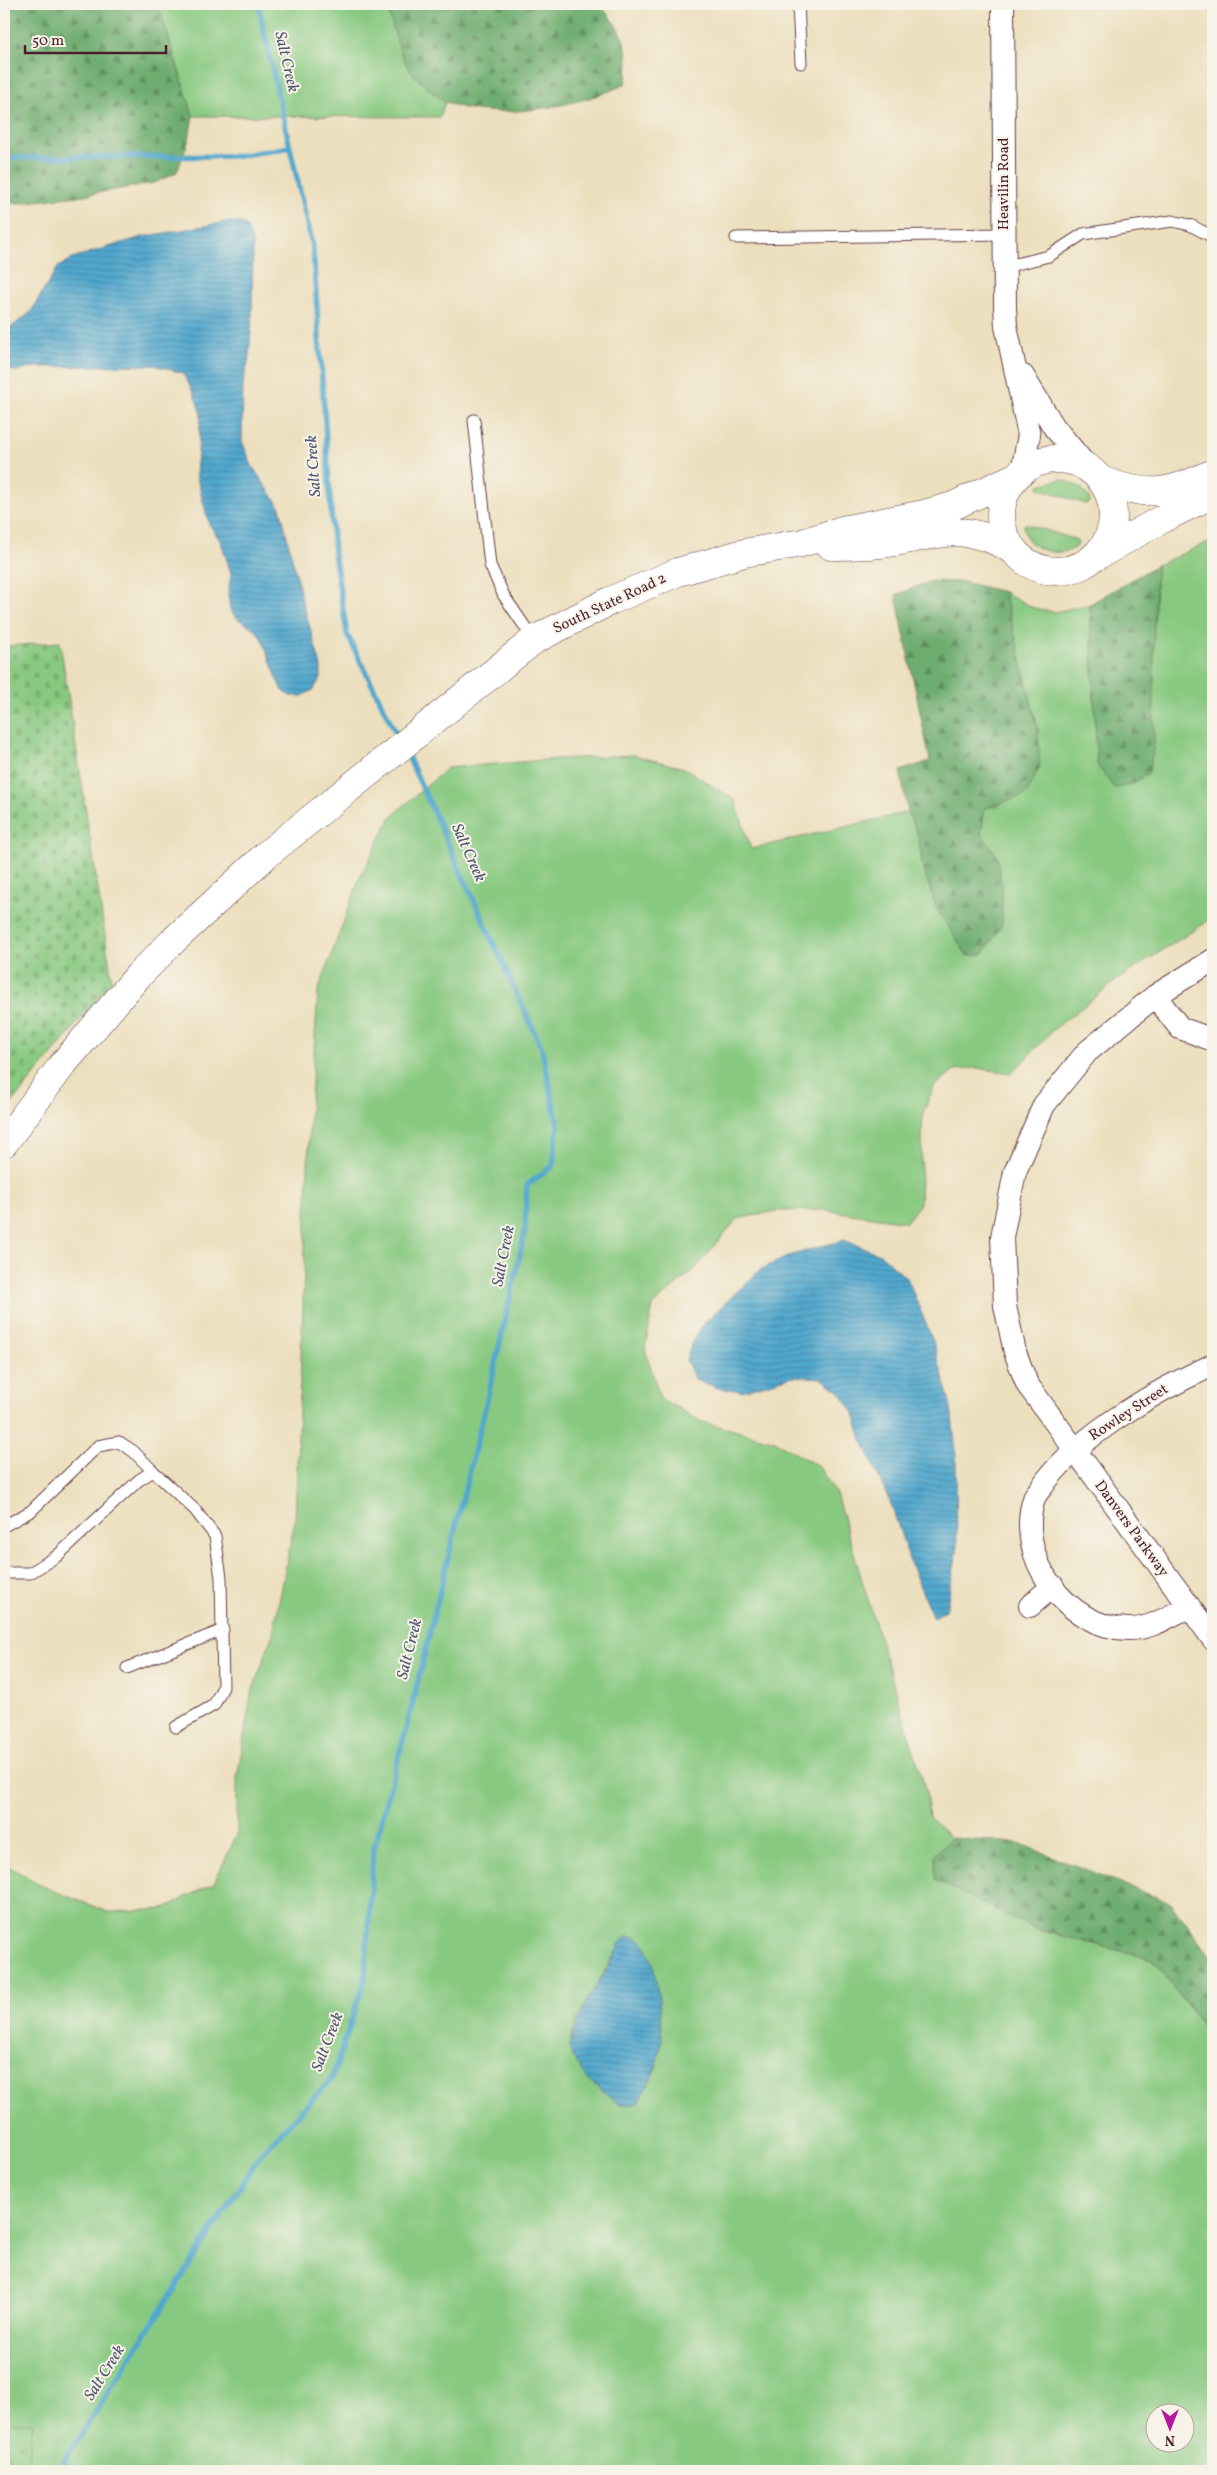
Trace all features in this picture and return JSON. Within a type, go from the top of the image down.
[{"type":"main road","points":[[1213,473],[1183,486],[1152,493],[1131,490],[1066,460],[1041,461],[1018,474],[1004,495],[1001,508],[1002,528],[1011,548],[1030,565],[1049,571],[1076,568],[1162,519],[1213,494]]},
{"type":"main road","name":"South State Road 2","points":[[4,1142],[62,1064],[138,976],[226,892],[357,780],[534,640],[610,601],[678,572],[744,553],[802,543],[842,530],[882,524],[953,506],[1018,474]]},
{"type":"main road","points":[[1094,474],[1110,494],[1114,515],[1109,537],[1096,556]]},
{"type":"main road","name":"South State Road 2","points":[[802,543],[831,546],[873,545],[958,530],[985,535],[1011,548]]},
{"type":"street","name":"Heavilin Road","points":[[1004,4],[1004,267],[1006,326],[1029,435],[1018,474]]},
{"type":"street","name":"Heavilin Road","points":[[1015,362],[1054,427],[1094,474]]},
{"type":"street","name":"Danvers Parkway","points":[[1213,960],[1155,996],[1087,1052],[1044,1105],[1015,1172],[1002,1238],[1005,1306],[1015,1352],[1027,1384],[1074,1451],[1213,1639]]},
{"type":"street","points":[[1155,996],[1180,1028],[1213,1040]]},
{"type":"street","name":"Rowley Street","points":[[1074,1451],[1156,1392],[1213,1364]]},
{"type":"street","points":[[1074,1451],[1036,1495],[1030,1517],[1029,1535],[1034,1555],[1053,1586],[1064,1601],[1088,1619],[1128,1629],[1154,1625],[1188,1607]]},
{"type":"street","points":[[1030,1606],[1053,1586]]},
{"type":"lane","points":[[798,4],[801,62]]},
{"type":"lane","points":[[1004,267],[1049,256],[1083,234],[1172,221],[1190,225],[1213,237]]},
{"type":"lane","points":[[736,238],[1004,234]]},
{"type":"lane","points":[[474,420],[490,565],[504,596],[534,640]]},
{"type":"lane","points":[[4,1526],[31,1511],[98,1446],[120,1442],[133,1451],[195,1510],[215,1536],[221,1578],[223,1687],[214,1705],[176,1727]]},
{"type":"lane","points":[[4,1574],[30,1574],[57,1556],[139,1480],[153,1471]]},
{"type":"lane","points":[[127,1668],[223,1630]]},
{"type":"green space","points":[[4,4],[158,4],[193,116],[189,139],[177,172],[154,183],[79,196],[18,203],[4,201]]},
{"type":"green space","points":[[158,4],[388,4],[389,15],[409,69],[445,102],[440,117],[193,116]]},
{"type":"green space","points":[[388,4],[599,4],[614,22],[624,41],[628,61],[625,84],[585,99],[537,109],[487,111],[465,108],[446,102],[415,77],[406,64],[396,38]]},
{"type":"green space","points":[[1062,479],[1080,487],[1089,497],[1090,503],[1085,504],[1039,488],[1039,485]]},
{"type":"green space","points":[[1026,524],[1077,540],[1078,545],[1071,550],[1063,552],[1053,552],[1036,547],[1025,534],[1024,525]]},
{"type":"green space","points":[[1213,540],[1213,918],[1121,977],[1053,1030],[1012,1073],[976,1068],[954,1070],[934,1087],[923,1113],[920,1204],[906,1222],[825,1210],[777,1211],[737,1219],[695,1269],[653,1305],[645,1349],[660,1398],[700,1421],[775,1441],[819,1467],[836,1494],[926,1791],[929,1817],[951,1838],[935,1854],[1035,1929],[1153,1959],[1210,2036],[1213,2048],[1213,2471],[26,2471],[33,2423],[4,2423],[4,1864],[49,1889],[108,1912],[163,1909],[214,1883],[237,1834],[237,1778],[251,1695],[273,1633],[295,1520],[310,1112],[318,991],[360,877],[391,817],[447,768],[633,755],[684,768],[735,800],[751,849],[908,812],[918,835],[923,867],[967,956],[1002,925],[997,856],[981,833],[985,808],[1000,805],[1038,729],[1004,592],[1034,608],[1055,612],[1090,604],[1097,765],[1154,626],[1157,565]],"holes":[[[620,1943],[618,2103],[569,2046],[578,2018]]]},
{"type":"green space","points":[[1157,565],[1154,626],[1154,745],[1149,772],[1132,785],[1114,788],[1097,765],[1090,604]]},
{"type":"green space","points":[[931,581],[964,582],[1004,592],[1038,730],[1040,766],[1026,795],[985,808],[981,833],[997,856],[1002,888],[1002,925],[983,954],[967,956],[936,907],[923,867],[918,835],[908,812],[900,771],[930,761],[896,595]]},
{"type":"green space","points":[[60,642],[112,981],[4,1113],[4,646]]},
{"type":"green space","points":[[951,1838],[1018,1843],[1171,1903],[1213,1959],[1213,2048],[1210,2036],[1153,1959],[1035,1929],[935,1880],[935,1854]]},
{"type":"green space","points":[[33,2422],[26,2471],[4,2471],[4,2423]]},
{"type":"water","points":[[226,222],[242,223],[247,227],[253,244],[252,316],[249,358],[243,383],[242,441],[252,466],[280,507],[302,600],[321,666],[321,678],[313,690],[302,696],[290,696],[281,689],[263,641],[256,630],[238,619],[230,610],[228,594],[231,573],[221,542],[209,524],[196,474],[201,414],[194,394],[183,373],[154,365],[36,367],[15,371],[4,368],[4,336],[7,330],[30,313],[58,267],[75,257],[142,237]]},
{"type":"water","points":[[844,1240],[882,1255],[908,1280],[933,1341],[951,1407],[956,1452],[957,1552],[946,1610],[933,1618],[911,1565],[892,1507],[862,1439],[854,1413],[840,1392],[821,1378],[793,1376],[742,1391],[718,1388],[695,1379],[686,1360],[693,1340],[706,1321],[761,1269],[792,1255]]},
{"type":"water","points":[[627,1937],[636,1937],[644,1943],[653,1963],[659,1999],[662,2038],[657,2065],[640,2101],[632,2105],[618,2103],[586,2078],[572,2055],[569,2046],[585,2004],[611,1963],[620,1943]]},
{"type":"waterway","name":"Salt Creek","points":[[258,4],[313,250],[334,553],[347,634],[399,739]]},
{"type":"waterway","points":[[4,158],[238,156],[290,147]]},
{"type":"waterway","name":"Salt Creek","points":[[58,2471],[262,2152],[332,2079],[365,1979],[373,1852],[407,1725],[488,1396],[525,1231],[527,1185],[553,1166],[558,1125],[542,1049],[406,752]]}]
